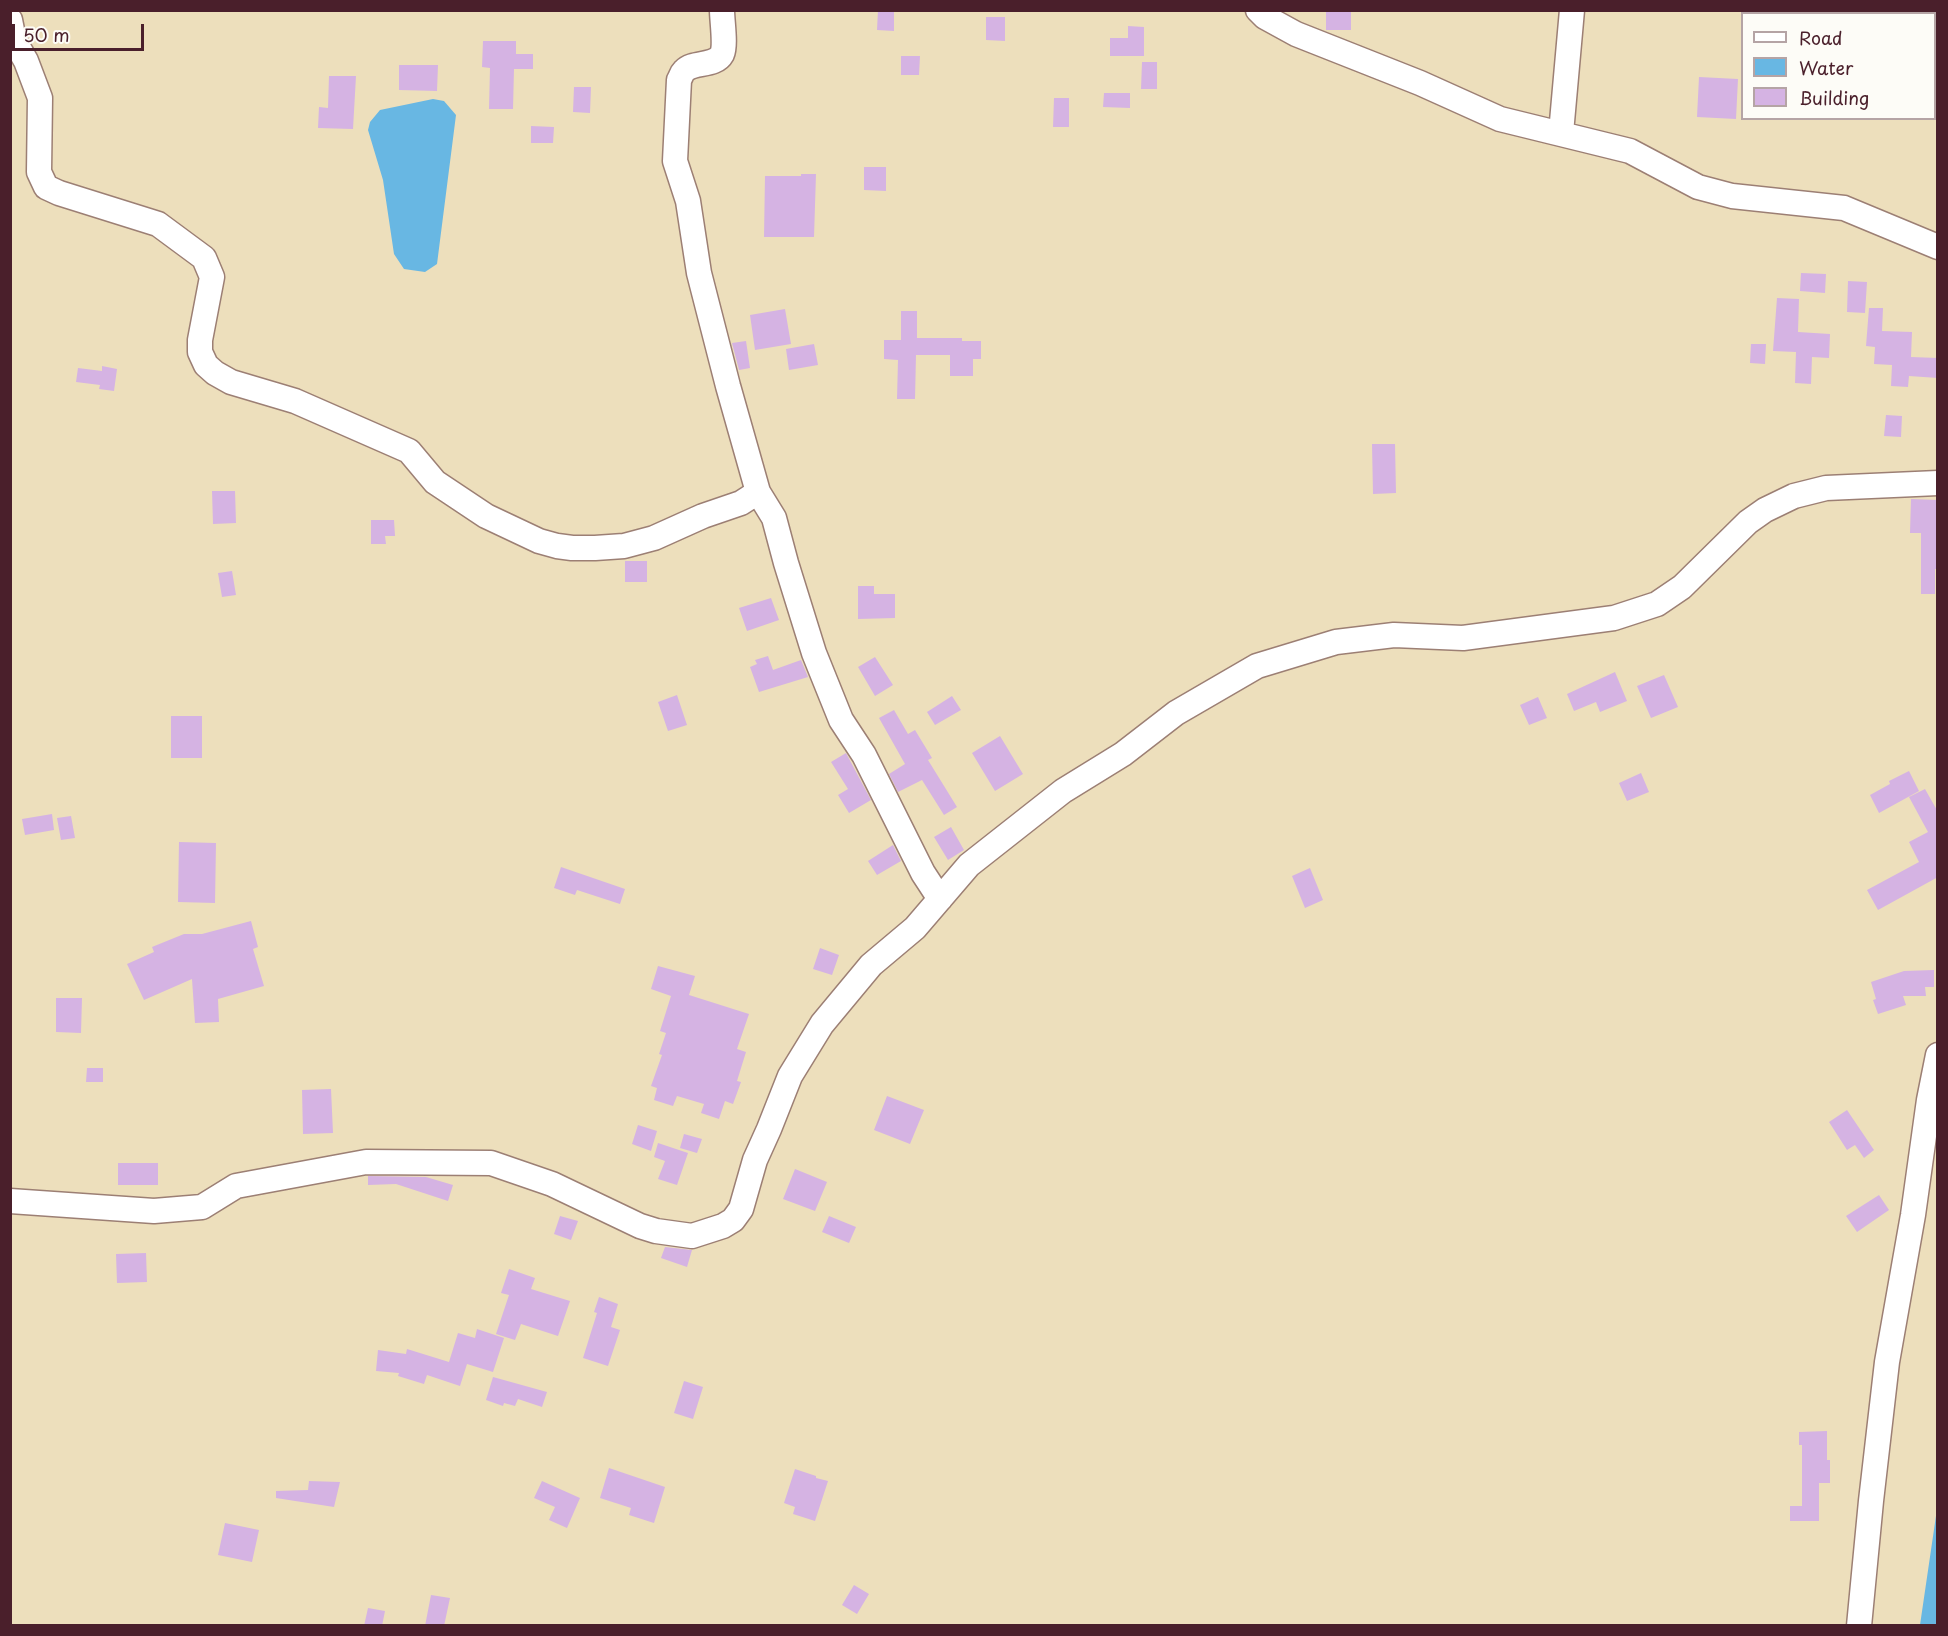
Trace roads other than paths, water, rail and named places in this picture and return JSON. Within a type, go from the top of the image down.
[{"type":"street","points":[[722,10],[722,54],[710,62],[684,71],[679,80],[675,161],[688,201],[699,273],[758,492],[774,518],[814,653],[841,720],[864,754],[923,873],[940,899]]},
{"type":"street","points":[[1258,10],[1296,34],[1420,83],[1500,119],[1629,151],[1698,187],[1732,196],[1844,208],[1938,247]]},
{"type":"street","points":[[1561,133],[1572,10]]},
{"type":"street","points":[[10,20],[14,40],[26,61],[40,98],[39,171],[46,186],[58,193],[158,224],[204,258],[212,277],[200,340],[200,352],[206,365],[215,373],[231,382],[295,401],[367,434],[390,441],[409,451],[435,482],[486,516],[539,541],[556,546],[595,548],[624,546],[654,538],[703,516],[741,503],[758,492]]},
{"type":"street","points":[[10,1201],[154,1211],[202,1207],[236,1186],[366,1162],[492,1163],[552,1184],[640,1227],[692,1236],[723,1226],[734,1220],[741,1209],[755,1160],[790,1076],[822,1024],[871,965],[915,928],[969,865],[1063,791],[1123,754],[1176,713],[1257,666],[1335,642],[1394,636],[1463,638],[1614,618],[1657,604],[1682,587],[1748,522],[1765,510],[1794,496],[1826,488],[1938,483]]},
{"type":"street","points":[[1859,1626],[1887,1362],[1938,1055]]},
{"type":"water","points":[[433,99],[444,101],[456,115],[437,264],[425,272],[404,269],[394,254],[383,180],[368,130],[370,122],[380,110]]},
{"type":"water","points":[[1937,1509],[1937,1625],[1920,1625]]}]
